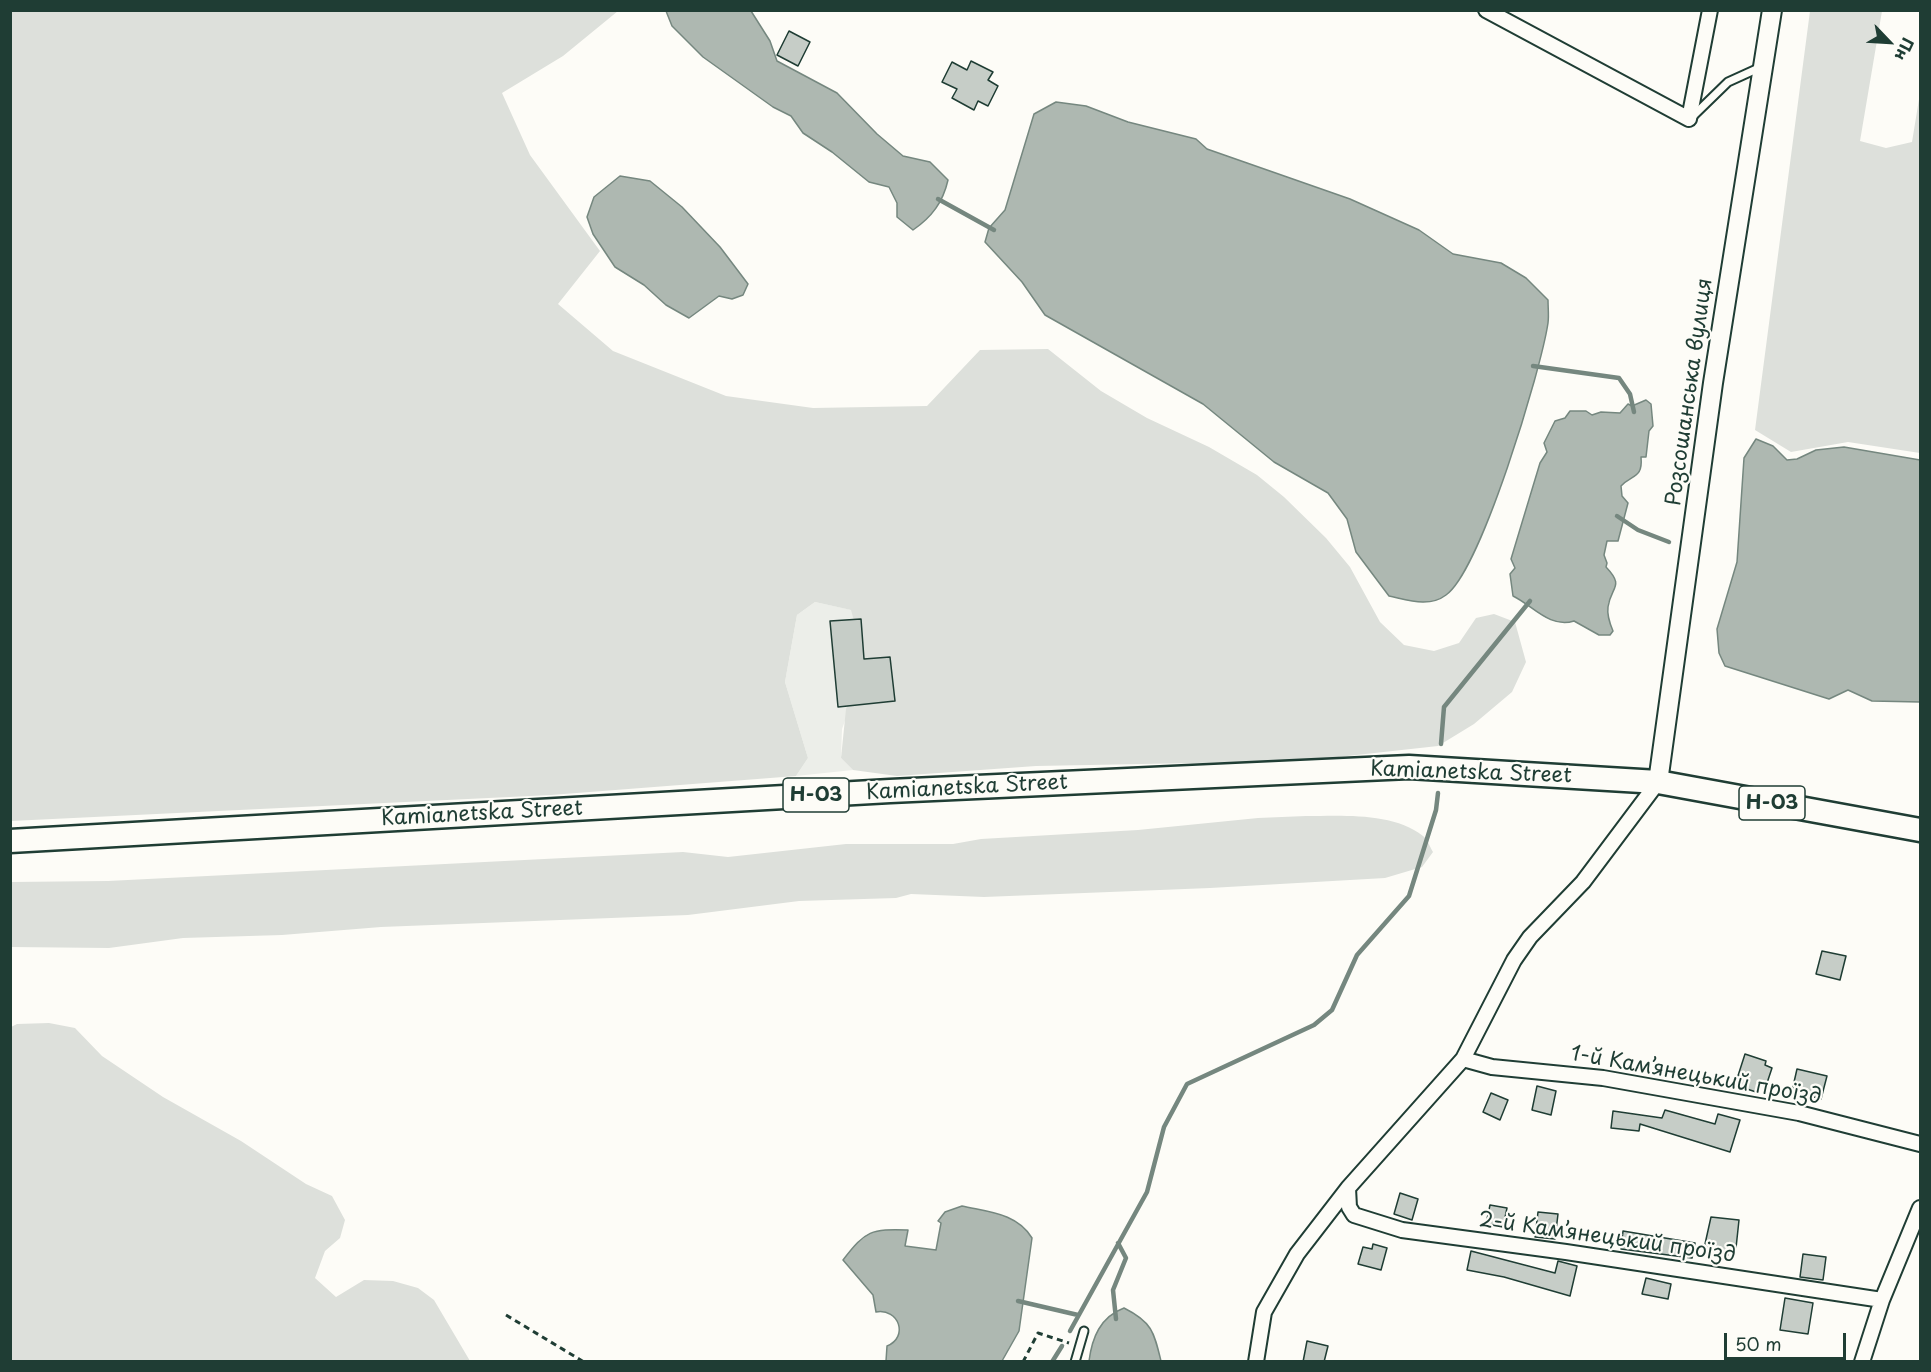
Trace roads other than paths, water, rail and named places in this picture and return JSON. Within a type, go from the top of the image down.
[{"type":"main road","name":"Kamianetska Street","points":[[10,841],[878,792],[1409,767],[1658,782],[1920,830]]},
{"type":"street","points":[[1486,10],[1689,119],[1710,10]]},
{"type":"street","name":"Розсошанська вулиця","points":[[1658,782],[1713,383],[1772,10]]},
{"type":"street","points":[[1256,1362],[1264,1312],[1297,1254],[1348,1188],[1463,1059],[1514,960],[1530,937],[1583,882],[1658,782]]},
{"type":"street","name":"1-й Камʼянецький проїзд","points":[[1463,1059],[1492,1067],[1603,1077],[1799,1113],[1920,1143]]},
{"type":"street","name":"2-й Камʼянецький проїзд","points":[[1348,1188],[1349,1207],[1354,1215],[1402,1230],[1566,1252],[1882,1300]]},
{"type":"street","points":[[1862,1362],[1882,1300],[1920,1208]]},
{"type":"lane","points":[[1689,119],[1728,82],[1763,66]]},
{"type":"lane","points":[[1075,1362],[1084,1330]]},
{"type":"waterway","points":[[938,199],[994,230]]},
{"type":"waterway","points":[[1533,366],[1619,378],[1630,394],[1634,412]]},
{"type":"waterway","points":[[1617,516],[1638,530],[1669,542]]},
{"type":"waterway","points":[[1441,744],[1444,707],[1530,601]]},
{"type":"waterway","points":[[1070,1331],[1147,1192],[1164,1127],[1187,1084],[1314,1025],[1332,1010],[1357,955],[1409,896],[1436,810],[1438,793]]},
{"type":"waterway","points":[[1116,1319],[1113,1290],[1126,1258],[1118,1243]]},
{"type":"waterway","points":[[1018,1301],[1078,1315]]},
{"type":"waterway","points":[[1052,1362],[1062,1346]]}]
